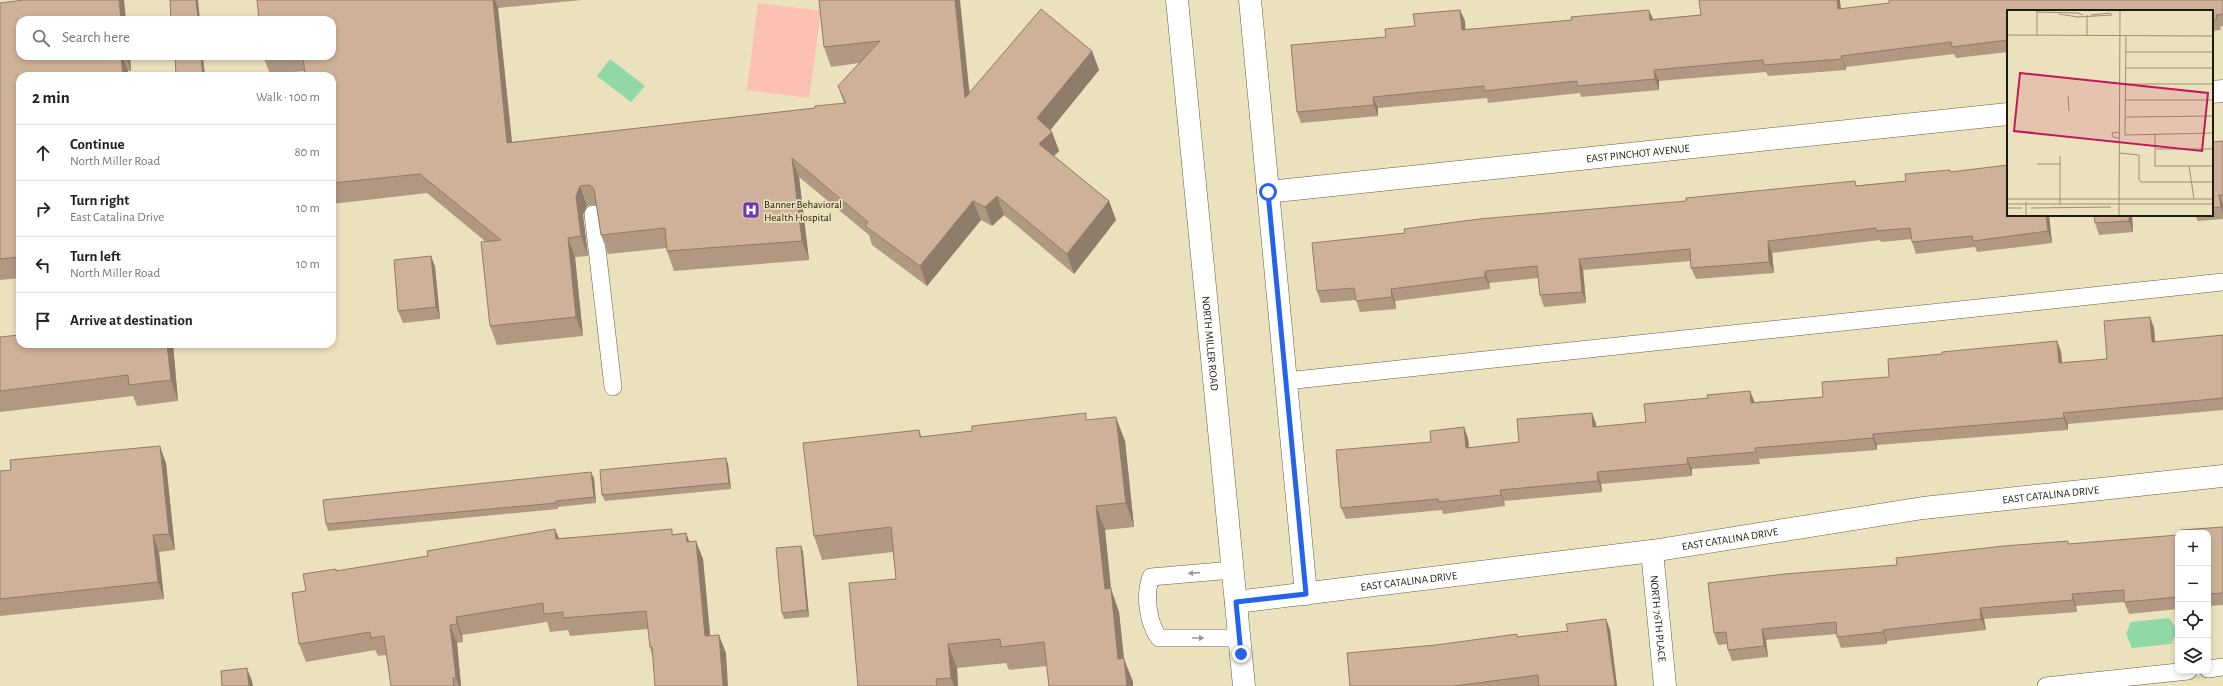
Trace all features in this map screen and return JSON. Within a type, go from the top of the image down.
[{"type":"street","name":"NORTH MILLER ROAD","points":[[1177,0],[1244,686]]},
{"type":"street","points":[[1250,0],[1306,594]]},
{"type":"street","points":[[2213,92],[2223,91]]},
{"type":"street","name":"EAST PINCHOT AVENUE","points":[[1268,192],[2007,114]]},
{"type":"street","name":"EAST CATALINA DRIVE","points":[[1236,602],[1652,550],[1923,508],[2223,476]]},
{"type":"street","name":"NORTH 76TH PLACE","points":[[1652,550],[1665,686]]},
{"type":"lane","points":[[593,214],[613,387]]},
{"type":"lane","points":[[1286,381],[2223,282]]},
{"type":"lane","points":[[1232,570],[1151,577],[1147,587],[1152,628],[1159,638],[1239,638]]},
{"type":"lane","points":[[2211,669],[2223,667]]},
{"type":"lane","points":[[2046,686],[2175,672]]},
{"type":"shaded area","points":[[758,3],[821,11],[809,98],[747,90]]},
{"type":"shaded area","points":[[610,59],[645,86],[631,102],[597,76]]},
{"type":"shaded area","points":[[2169,618],[2175,627],[2175,636],[2171,644],[2132,648],[2126,634],[2131,622]]},
{"type":"building","points":[[24,0],[119,0],[121,16],[16,16],[16,60],[121,60],[123,72],[16,72],[16,257],[0,259],[0,3]]},
{"type":"building","points":[[170,0],[196,0],[198,16],[171,16]]},
{"type":"building","points":[[257,0],[493,0],[507,143],[815,108],[815,106],[846,103],[838,86],[880,41],[824,47],[819,0],[955,0],[965,98],[1041,9],[1092,51],[1037,118],[1052,132],[1039,144],[1109,201],[1067,254],[997,196],[985,207],[973,201],[920,266],[865,226],[868,222],[792,158],[802,241],[667,251],[665,228],[601,235],[594,189],[590,185],[580,186],[576,196],[581,236],[568,238],[576,317],[490,326],[481,242],[501,240],[420,174],[336,183],[336,72],[305,72],[303,60],[336,60],[336,16],[259,16]]},
{"type":"building","points":[[1699,0],[1837,0],[1838,9],[1889,3],[1889,0],[2223,0],[2223,14],[2216,15],[2217,19],[2213,19],[2213,10],[2007,10],[2007,40],[1952,47],[1951,42],[1841,56],[1842,59],[1764,65],[1763,60],[1654,70],[1655,79],[1577,86],[1577,81],[1484,91],[1484,86],[1373,97],[1374,105],[1297,112],[1291,45],[1386,37],[1385,29],[1415,26],[1413,14],[1460,10],[1462,30],[1572,20],[1571,17],[1649,10],[1650,20],[1701,15]]},
{"type":"building","points":[[175,60],[201,60],[203,72],[176,72]]},
{"type":"building","points":[[2223,141],[2223,195],[2219,195],[2221,207],[2213,208],[2213,142]]},
{"type":"building","points":[[2007,165],[2007,216],[2046,216],[2048,231],[1973,241],[1972,236],[1912,242],[1910,228],[1876,231],[1876,228],[1768,241],[1769,262],[1691,268],[1690,249],[1579,259],[1582,292],[1540,295],[1537,266],[1485,271],[1485,277],[1391,289],[1392,297],[1356,301],[1354,288],[1317,291],[1312,243],[1405,233],[1404,229],[1479,219],[1686,201],[1686,198],[1855,181],[1856,186],[1906,181],[1905,174],[1950,170],[1950,172]]},
{"type":"building","points":[[2094,216],[2129,216],[2129,221],[2095,223]]},
{"type":"building","points":[[431,256],[436,307],[398,311],[394,260]]},
{"type":"building","points":[[2150,317],[2152,342],[2223,335],[2223,398],[2063,413],[2064,418],[1873,434],[1873,438],[1755,448],[1756,452],[1687,458],[1688,464],[1597,472],[1598,481],[1500,490],[1501,495],[1439,502],[1438,499],[1341,508],[1336,450],[1431,442],[1430,431],[1464,427],[1466,448],[1519,442],[1517,419],[1592,413],[1593,427],[1646,422],[1644,404],[1708,398],[1707,395],[1750,391],[1751,403],[1823,397],[1822,382],[1889,377],[1888,359],[1942,354],[1942,352],[2057,341],[2059,363],[2107,359],[2104,321]]},
{"type":"building","points":[[16,335],[16,348],[167,348],[171,380],[129,385],[128,375],[0,391],[0,337]]},
{"type":"building","points":[[1086,413],[1086,420],[1116,417],[1126,503],[1096,506],[1105,589],[1111,588],[1118,659],[1124,658],[1127,686],[1049,686],[1044,642],[1001,647],[1000,639],[948,644],[951,678],[936,679],[937,686],[858,686],[849,583],[896,579],[891,527],[814,536],[803,443],[919,430],[920,437],[972,431],[972,426]]},
{"type":"building","points":[[160,446],[169,534],[153,535],[158,582],[0,599],[0,471],[11,470],[10,460]]},
{"type":"building","points":[[726,458],[729,483],[602,495],[600,470]]},
{"type":"building","points":[[591,472],[594,497],[556,501],[556,503],[326,524],[323,500]]},
{"type":"building","points":[[2223,527],[2223,593],[2211,594],[2211,530],[2181,530]]},
{"type":"building","points":[[555,529],[556,539],[672,529],[672,535],[686,533],[687,542],[696,541],[705,636],[719,635],[723,686],[655,686],[652,647],[650,647],[646,611],[563,618],[563,612],[544,614],[543,603],[456,617],[457,624],[450,625],[456,678],[453,678],[454,686],[391,686],[384,636],[371,638],[370,632],[299,644],[292,593],[306,591],[303,574],[336,569],[336,571],[428,556],[427,551]]},
{"type":"building","points":[[2175,535],[2175,597],[2124,602],[2124,590],[2072,594],[2073,600],[1980,608],[1981,619],[1883,630],[1883,632],[1837,637],[1836,622],[1762,629],[1764,646],[1728,650],[1726,632],[1714,633],[1708,583],[1785,574],[1897,565],[1896,558],[2004,546],[2068,541],[2068,544]]},
{"type":"building","points":[[801,546],[807,610],[782,613],[776,548]]},
{"type":"building","points":[[1606,619],[1615,686],[1539,686],[1538,675],[1454,686],[1350,686],[1347,653],[1436,645],[1517,634],[1517,637],[1568,631],[1566,624]]},
{"type":"building","points":[[247,668],[249,686],[222,686],[221,671]]},
{"type":"place","name":"Banner Behavioral Health Hospital","points":[[751,210]]},
{"type":"route","points":[[1241,654],[1236,602],[1306,594],[1268,192]]}]
